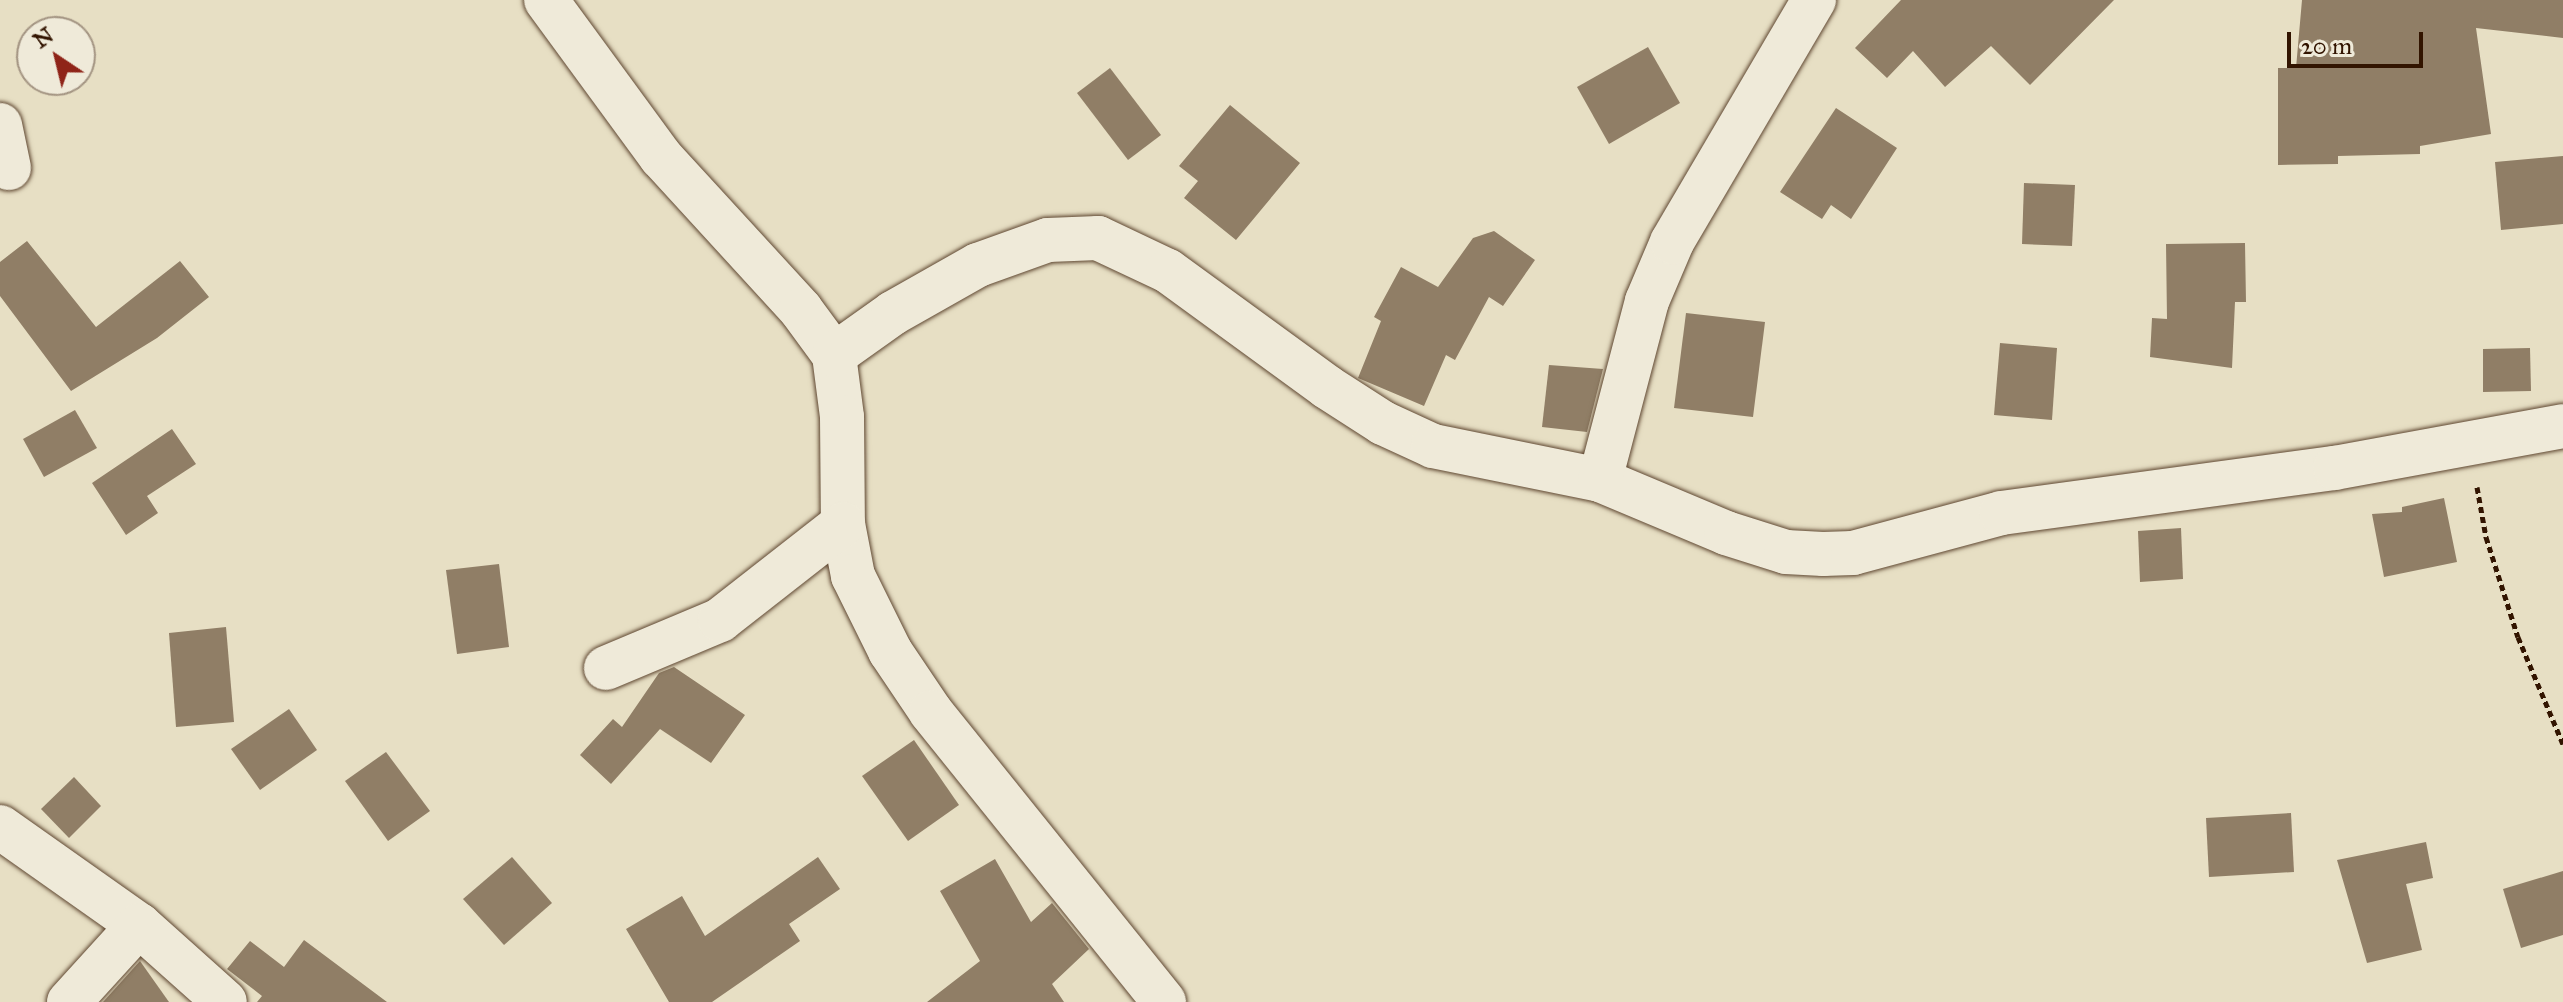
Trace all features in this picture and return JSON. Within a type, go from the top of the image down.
[{"type":"street","points":[[546,0],[661,157],[801,310],[834,355],[842,417],[843,524],[853,576],[890,651],[931,712],[1164,1002]]},
{"type":"street","points":[[1600,480],[1647,301],[1672,242],[1814,0]]},
{"type":"street","points":[[0,125],[9,168]]},
{"type":"street","points":[[834,355],[893,313],[978,265],[1048,240],[1098,238],[1168,271],[1383,423],[1433,446],[1600,480],[1726,533],[1786,552],[1823,554],[1853,553],[2001,513],[2335,468],[2563,426]]},
{"type":"street","points":[[606,668],[720,620],[843,524]]},
{"type":"street","points":[[0,827],[139,925],[225,1002]]},
{"type":"street","points":[[69,1002],[139,925]]},
{"type":"path","points":[[2469,443],[2486,537],[2518,637],[2563,744]]},
{"type":"building","points":[[1901,0],[2114,0],[2030,85],[1991,46],[1945,87],[1913,51],[1887,78],[1855,48]]},
{"type":"building","points":[[2302,0],[2563,0],[2563,38],[2476,28],[2491,134],[2420,146],[2420,154],[2338,156],[2338,164],[2278,165],[2278,68],[2296,68]]},
{"type":"building","points":[[1648,47],[1680,103],[1609,144],[1577,87]]},
{"type":"building","points":[[1110,68],[1161,135],[1128,160],[1077,93]]},
{"type":"building","points":[[1230,105],[1300,163],[1236,240],[1184,198],[1198,181],[1179,166]]},
{"type":"building","points":[[1836,108],[1897,148],[1851,219],[1831,205],[1822,219],[1780,192]]},
{"type":"building","points":[[2563,156],[2563,224],[2501,230],[2495,162]]},
{"type":"building","points":[[2024,183],[2075,185],[2072,246],[2022,244]]},
{"type":"building","points":[[1494,231],[1535,260],[1503,306],[1489,297],[1455,360],[1446,355],[1424,406],[1358,378],[1381,321],[1374,317],[1401,267],[1438,287],[1473,238]]},
{"type":"building","points":[[27,241],[96,327],[180,261],[209,297],[157,338],[71,391],[0,296],[0,262]]},
{"type":"building","points":[[2245,243],[2246,302],[2235,302],[2232,368],[2150,357],[2152,318],[2167,319],[2166,244]]},
{"type":"building","points":[[1686,313],[1765,322],[1753,417],[1674,408]]},
{"type":"building","points":[[2000,343],[2057,348],[2052,420],[1994,415]]},
{"type":"building","points":[[2530,348],[2531,391],[2483,392],[2483,349]]},
{"type":"building","points":[[1549,365],[1603,369],[1587,432],[1542,427]]},
{"type":"building","points":[[75,410],[97,448],[44,477],[23,439]]},
{"type":"building","points":[[172,429],[196,464],[147,496],[158,513],[126,535],[92,483]]},
{"type":"building","points":[[2444,498],[2457,562],[2384,577],[2372,514],[2402,512],[2402,507]]},
{"type":"building","points":[[2181,528],[2183,579],[2140,582],[2138,531]]},
{"type":"building","points":[[499,564],[509,647],[457,654],[446,570]]},
{"type":"building","points":[[226,627],[234,722],[176,727],[169,633]]},
{"type":"building","points":[[674,667],[745,715],[711,763],[660,729],[611,784],[580,755],[613,719],[622,727],[659,673]]},
{"type":"building","points":[[289,709],[317,750],[260,790],[231,749]]},
{"type":"building","points":[[914,740],[959,805],[908,841],[862,776]]},
{"type":"building","points":[[386,752],[430,811],[388,841],[345,781]]},
{"type":"building","points":[[74,777],[101,806],[69,838],[41,809]]},
{"type":"building","points":[[2291,813],[2294,872],[2209,877],[2206,818]]},
{"type":"building","points":[[2426,842],[2433,878],[2406,884],[2422,950],[2367,963],[2337,860]]},
{"type":"building","points":[[512,857],[552,903],[504,945],[463,899]]},
{"type":"building","points":[[818,857],[840,889],[789,924],[800,941],[712,1002],[669,1002],[626,929],[682,896],[705,936]]},
{"type":"building","points":[[995,859],[1031,922],[1052,903],[1089,949],[1052,984],[1064,1002],[927,1002],[980,961],[940,891]]},
{"type":"building","points":[[2563,871],[2563,935],[2521,948],[2503,889]]},
{"type":"building","points":[[304,940],[387,1002],[257,1002],[262,996],[227,969],[250,941],[284,967]]},
{"type":"building","points":[[140,961],[169,1002],[103,1002]]}]
